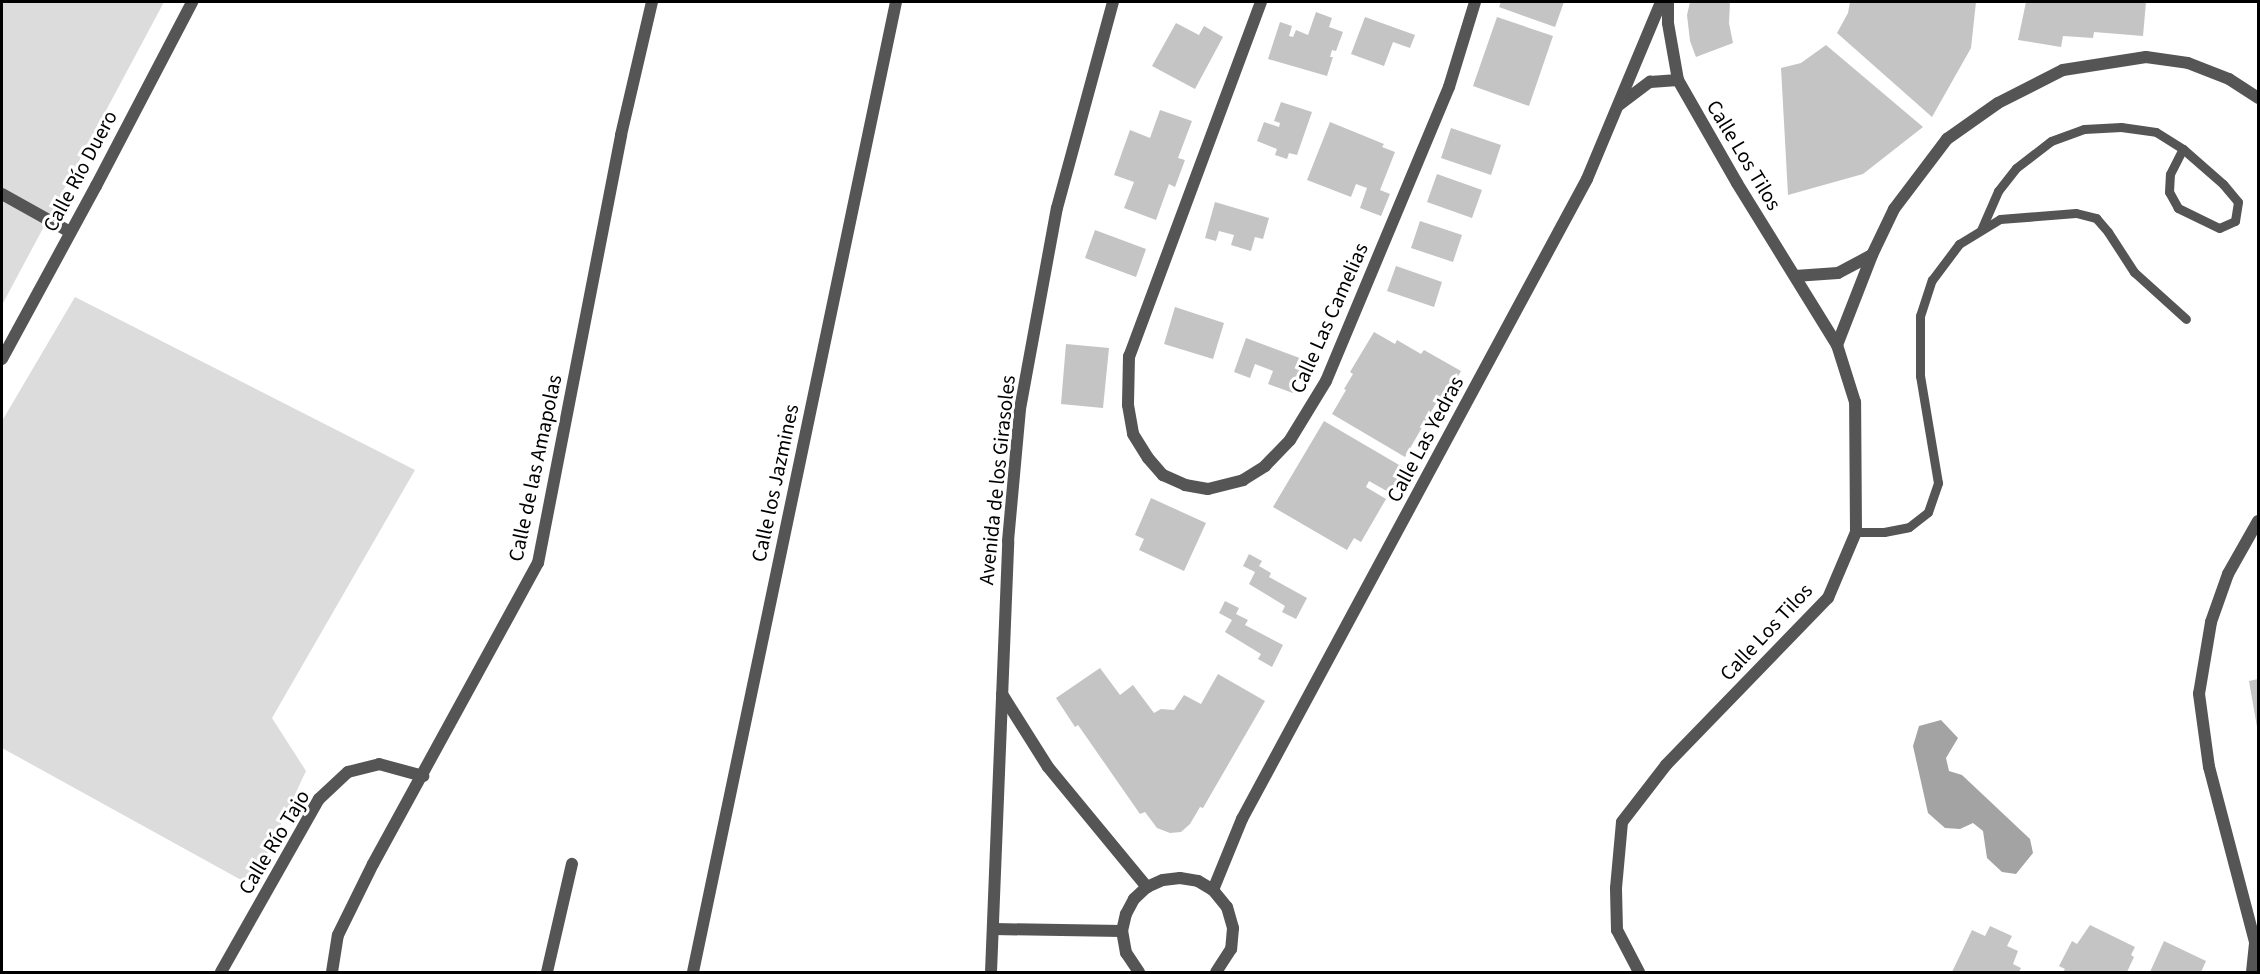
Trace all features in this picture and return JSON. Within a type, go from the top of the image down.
[{"type":"street","name":"Calle Río Duero","points":[[2,359],[192,2]]},
{"type":"street","name":"Calle de las Amapolas","points":[[332,972],[338,935],[373,864],[538,563],[621,135],[652,2]]},
{"type":"street","name":"Calle los Jazmines","points":[[693,972],[896,2]]},
{"type":"street","name":"Avenida de los Girasoles","points":[[991,972],[1008,541],[1020,409],[1058,208],[1113,2]]},
{"type":"street","name":"Calle Las Camelias","points":[[1261,2],[1129,357],[1128,405],[1132,434],[1163,475],[1185,485],[1208,489],[1243,480],[1265,466],[1290,440],[1326,381],[1449,87],[1475,2]]},
{"type":"street","name":"Calle Las Yedras","points":[[1213,890],[1242,819],[1587,179],[1661,2]]},
{"type":"street","name":"Calle Los Tilos","points":[[1640,972],[1617,930],[1616,888],[1622,822],[1666,765],[1828,598],[1856,532],[1855,402],[1837,345],[1678,80],[1668,23],[1668,2]]},
{"type":"street","points":[[1837,345],[1872,255],[1894,209],[1947,139],[1998,103],[2063,70],[2146,57],[2188,63],[2229,79],[2259,98]]},
{"type":"street","points":[[1618,105],[1650,82],[1678,80]]},
{"type":"street","points":[[2,194],[70,232]]},
{"type":"street","points":[[1795,276],[1838,273],[1872,255]]},
{"type":"street","points":[[2252,972],[2255,942],[2209,767],[2199,694],[2214,612],[2228,574],[2259,521]]},
{"type":"street","points":[[1001,693],[1048,767],[1147,887]]},
{"type":"street","name":"Calle Río Tajo","points":[[221,972],[319,799],[348,772],[379,764],[423,776]]},
{"type":"street","points":[[547,972],[572,864]]},
{"type":"street","points":[[1139,972],[1126,953],[1122,931],[1126,914],[1134,899],[1147,887],[1163,880],[1180,878],[1198,881],[1213,890],[1227,907],[1233,928],[1231,949],[1221,968],[1216,972]]},
{"type":"street","points":[[994,929],[1122,931]]},
{"type":"lane","points":[[1981,231],[1998,191],[2016,168],[2050,141],[2084,129],[2121,127],[2156,132],[2183,149],[2223,184],[2238,202],[2235,221],[2219,228],[2178,208],[2169,192],[2170,174],[2183,149]]},
{"type":"lane","points":[[1856,532],[1884,532],[1909,527],[1928,512],[1938,483],[1920,375],[1920,316],[1932,280],[1959,244],[2000,219],[2076,213],[2096,218],[2134,272],[2186,319]]},
{"type":"shaded area","points":[[2,2],[164,2],[2,305]]},
{"type":"shaded area","points":[[75,297],[415,470],[272,718],[306,771],[252,886],[2,748],[2,421]]},
{"type":"shaded area","points":[[1941,720],[1958,738],[1946,758],[1949,771],[1962,775],[2030,839],[2033,853],[2016,874],[2002,872],[1987,858],[1983,831],[1973,823],[1960,829],[1945,828],[1928,813],[1913,746],[1919,726]]},
{"type":"building","points":[[1501,2],[1564,2],[1555,27],[1499,7]]},
{"type":"building","points":[[1690,2],[1730,2],[1729,23],[1733,43],[1696,57],[1690,41],[1687,15]]},
{"type":"building","points":[[1850,2],[1976,2],[1971,48],[1932,117],[1837,33],[1848,13]]},
{"type":"building","points":[[2026,2],[2146,2],[2143,36],[2094,32],[2093,38],[2063,36],[2061,47],[2018,40]]},
{"type":"building","points":[[1316,12],[1332,18],[1329,27],[1343,32],[1336,51],[1332,50],[1330,57],[1333,57],[1327,76],[1268,59],[1280,22],[1292,26],[1289,36],[1293,37],[1296,30],[1308,35]]},
{"type":"building","points":[[1365,17],[1415,35],[1410,48],[1393,42],[1384,66],[1351,54]]},
{"type":"building","points":[[1497,17],[1553,36],[1529,106],[1473,86]]},
{"type":"building","points":[[1176,23],[1199,35],[1204,26],[1223,37],[1195,89],[1152,66]]},
{"type":"building","points":[[1826,45],[1923,127],[1863,174],[1788,195],[1781,68],[1801,63]]},
{"type":"building","points":[[1281,102],[1312,112],[1297,155],[1289,153],[1287,159],[1275,155],[1277,149],[1257,141],[1264,122],[1279,127],[1280,123],[1274,121]]},
{"type":"building","points":[[1160,110],[1192,121],[1178,158],[1185,160],[1175,187],[1169,184],[1156,220],[1124,208],[1134,182],[1114,175],[1130,130],[1150,138]]},
{"type":"building","points":[[1330,122],[1384,144],[1382,147],[1395,152],[1380,190],[1390,194],[1381,216],[1360,208],[1367,188],[1356,184],[1351,197],[1307,180]]},
{"type":"building","points":[[1451,128],[1501,145],[1491,175],[1441,158]]},
{"type":"building","points":[[1437,174],[1482,190],[1472,218],[1427,202]]},
{"type":"building","points":[[1215,202],[1269,218],[1263,239],[1255,237],[1251,251],[1231,245],[1234,235],[1219,231],[1216,241],[1205,238]]},
{"type":"building","points":[[1420,221],[1462,235],[1453,262],[1411,248]]},
{"type":"building","points":[[1095,230],[1146,249],[1136,277],[1085,258]]},
{"type":"building","points":[[1396,266],[1442,282],[1434,307],[1387,291]]},
{"type":"building","points":[[1175,307],[1224,323],[1213,359],[1164,344]]},
{"type":"building","points":[[1374,332],[1395,344],[1397,340],[1421,354],[1424,350],[1461,371],[1444,401],[1439,398],[1405,457],[1332,414],[1353,374],[1350,372]]},
{"type":"building","points":[[1246,338],[1305,360],[1293,393],[1268,384],[1273,371],[1255,364],[1250,378],[1234,372]]},
{"type":"building","points":[[1066,344],[1109,348],[1103,408],[1061,404]]},
{"type":"building","points":[[1324,421],[1406,469],[1392,494],[1369,481],[1366,487],[1386,499],[1361,542],[1354,538],[1347,550],[1273,507]]},
{"type":"building","points":[[1151,498],[1206,523],[1184,571],[1139,550],[1144,539],[1135,535]]},
{"type":"building","points":[[1249,554],[1262,561],[1259,566],[1271,573],[1269,577],[1307,598],[1296,619],[1282,612],[1285,606],[1249,584],[1255,572],[1243,566]]},
{"type":"building","points":[[1225,601],[1239,608],[1236,614],[1248,620],[1245,625],[1283,645],[1272,667],[1258,659],[1261,654],[1225,632],[1232,620],[1219,613]]},
{"type":"building","points":[[1100,668],[1120,695],[1133,685],[1154,713],[1161,709],[1174,710],[1184,695],[1201,704],[1218,674],[1265,701],[1203,808],[1200,807],[1190,824],[1181,832],[1170,833],[1157,828],[1145,812],[1140,814],[1078,725],[1075,727],[1056,698]]},
{"type":"building","points":[[2258,679],[2258,727],[2257,727],[2249,681]]},
{"type":"building","points":[[2090,925],[2135,947],[2131,955],[2134,957],[2127,972],[2063,972],[2065,969],[2059,966],[2072,941],[2077,944]]},
{"type":"building","points":[[1990,926],[2012,936],[2007,946],[2018,951],[2013,964],[2021,968],[2019,972],[1952,972],[1972,930],[1985,936]]},
{"type":"building","points":[[2164,941],[2206,961],[2201,972],[2150,972]]}]
